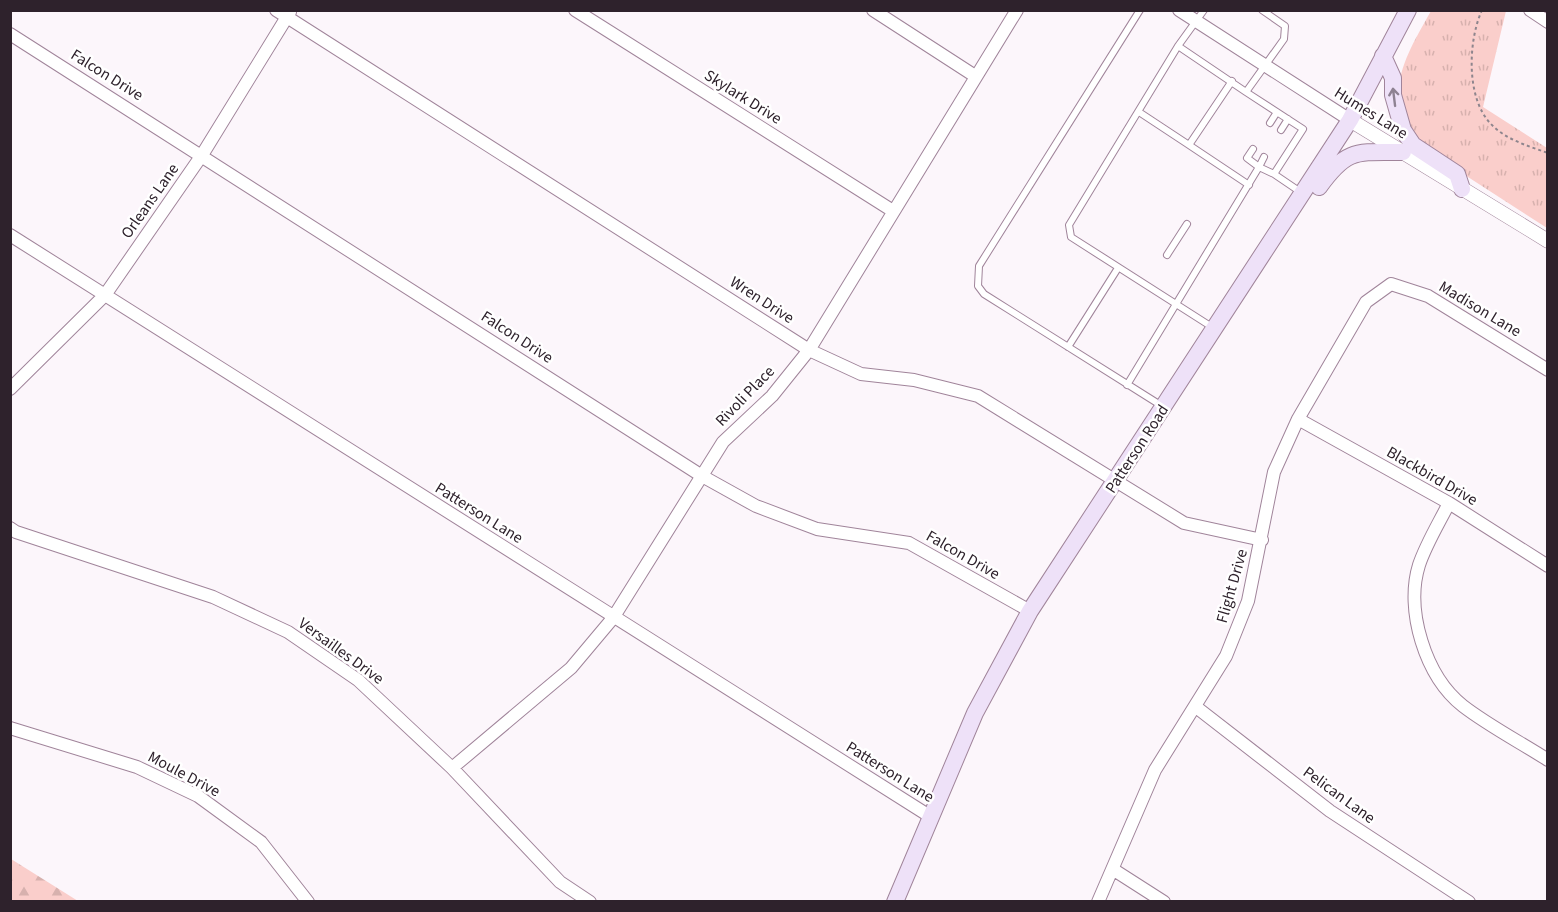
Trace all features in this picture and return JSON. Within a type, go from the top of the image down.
[{"type":"main road","name":"Patterson Road","points":[[895,902],[975,713],[1030,611],[1350,120],[1408,10]]},
{"type":"main road","points":[[1383,56],[1393,78],[1393,96],[1403,130],[1413,145],[1457,174],[1462,189]]},
{"type":"main road","points":[[1279,231],[1291,231],[1338,162],[1366,152],[1403,152]]},
{"type":"street","name":"Skylark Drive","points":[[575,10],[893,211]]},
{"type":"street","points":[[873,10],[975,76]]},
{"type":"street","name":"Rivoli Place","points":[[452,768],[571,668],[613,618],[723,442],[772,396],[808,350],[1017,10]]},
{"type":"street","name":"Humes Lane","points":[[1179,10],[1350,120],[1548,241]]},
{"type":"street","points":[[1530,10],[1548,22]]},
{"type":"street","name":"Orleans Lane","points":[[10,389],[105,295],[202,154],[284,13]]},
{"type":"street","name":"Wren Drive","points":[[284,13],[808,350],[861,374],[914,380],[978,396],[1184,523],[1262,540]]},
{"type":"street","name":"Falcon Drive","points":[[10,34],[202,154],[702,476],[756,506],[817,529],[909,543],[1030,611]]},
{"type":"street","name":"Patterson Lane","points":[[10,235],[931,817]]},
{"type":"street","name":"Madison Lane","points":[[1391,284],[1428,296],[1548,370]]},
{"type":"street","name":"Flight Drive","points":[[1098,902],[1114,870],[1155,770],[1226,656],[1248,601],[1274,472],[1298,419],[1366,302],[1391,284]]},
{"type":"street","name":"Blackbird Drive","points":[[1298,419],[1449,503],[1548,566]]},
{"type":"street","points":[[1449,503],[1419,565],[1415,589],[1414,614],[1427,656],[1443,682],[1461,704],[1548,760]]},
{"type":"street","name":"Versailles Drive","points":[[10,528],[112,565],[213,597],[288,632],[358,680],[452,768],[560,882],[590,902]]},
{"type":"street","name":"Pelican Lane","points":[[1196,707],[1330,812],[1469,902]]},
{"type":"street","name":"Moule Drive","points":[[10,728],[137,767],[198,796],[261,842],[308,902]]},
{"type":"street","points":[[1114,870],[1164,902]]},
{"type":"lane","points":[[1140,10],[977,272],[978,286],[984,294],[1164,408]]},
{"type":"lane","points":[[1204,10],[1178,46],[1069,225],[1071,237],[1215,328]]},
{"type":"lane","points":[[1246,92],[1267,66],[1285,33],[1285,26],[1262,10]]},
{"type":"lane","points":[[1178,46],[1303,129],[1274,174]]},
{"type":"lane","points":[[1189,145],[1232,81]]},
{"type":"lane","points":[[1138,112],[1249,185]]},
{"type":"lane","points":[[1270,123],[1277,112]]},
{"type":"lane","points":[[1281,130],[1288,119]]},
{"type":"lane","points":[[1253,148],[1247,158],[1303,193]]},
{"type":"lane","points":[[1127,385],[1178,305],[1264,157]]},
{"type":"lane","points":[[1167,255],[1186,224]]},
{"type":"lane","points":[[1068,347],[1118,268]]},
{"type":"path","points":[[1482,10],[1474,38],[1473,73],[1482,111],[1490,123],[1505,136],[1548,153]]},
{"type":"green space","points":[[1431,11],[1506,11],[1483,107],[1547,148],[1547,228],[1420,146],[1408,128],[1401,111],[1400,78],[1405,61]]},
{"type":"green space","points":[[11,859],[78,901],[11,901]]}]
